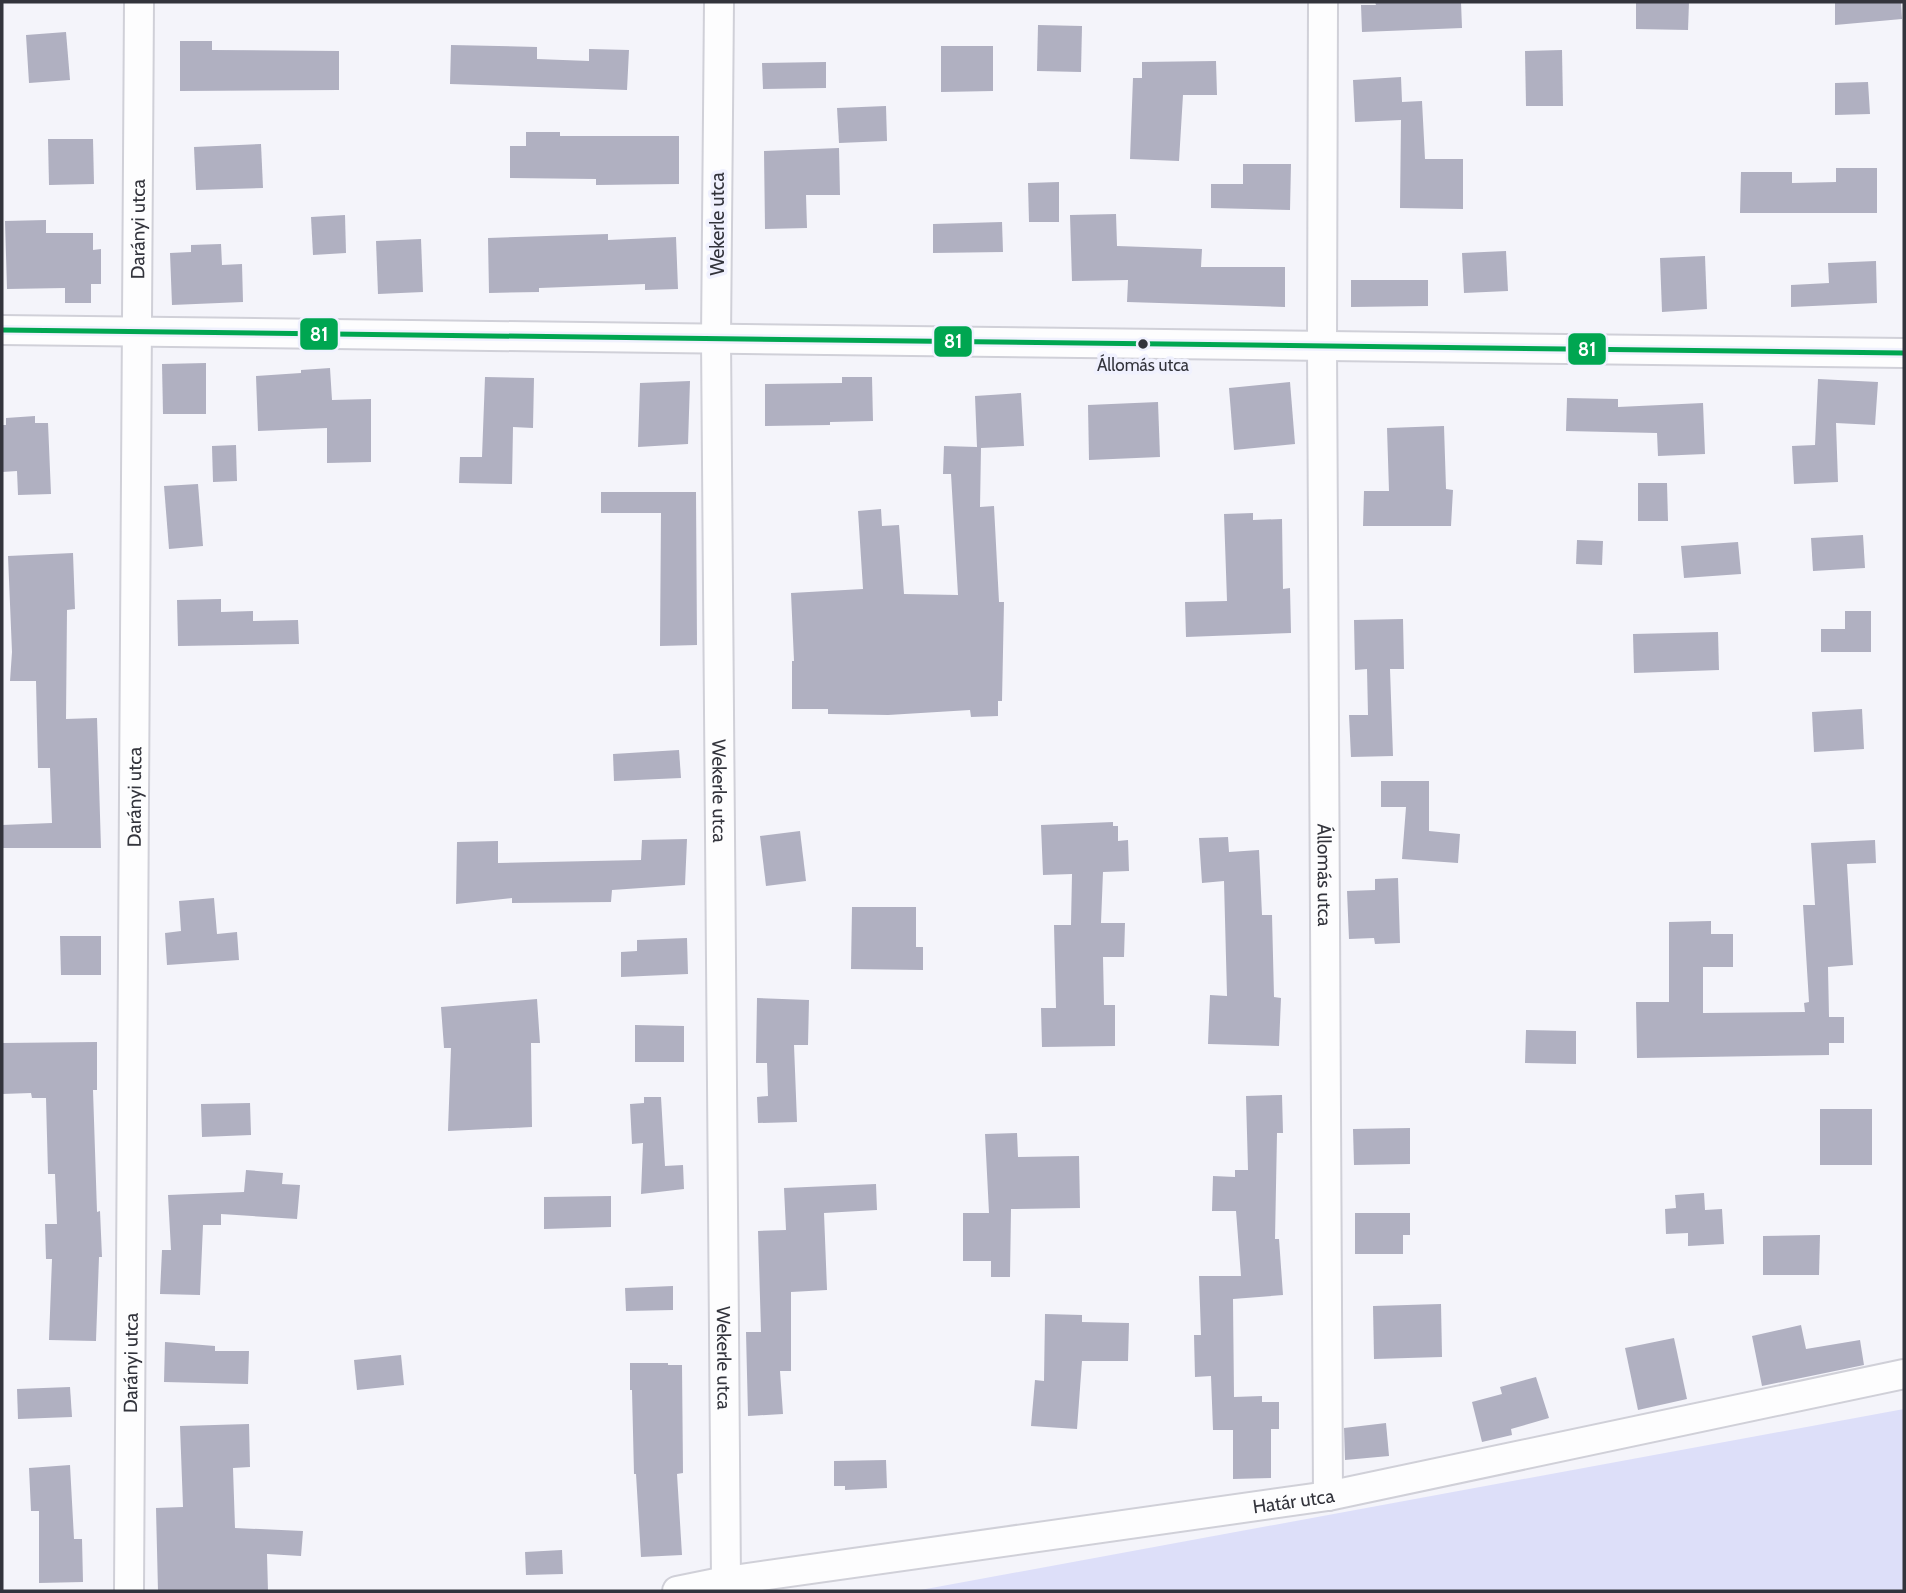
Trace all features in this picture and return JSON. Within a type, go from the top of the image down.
[{"type":"street","name":"Darányi utca","points":[[129,1591],[139,2]]},
{"type":"street","name":"Wekerle utca","points":[[719,2],[716,339],[726,1581]]},
{"type":"street","name":"Állomás utca","points":[[1323,2],[1322,346],[1328,1496]]},
{"type":"street","points":[[2,330],[1904,353]]},
{"type":"street","name":"Határ utca","points":[[677,1591],[726,1581],[1328,1496],[1904,1374]]},
{"type":"shaded area","points":[[1904,1409],[1904,1591],[915,1591]]},
{"type":"building","points":[[1375,2],[1461,2],[1462,28],[1362,32],[1361,5],[1376,5]]},
{"type":"building","points":[[1636,2],[1689,2],[1688,30],[1636,29]]},
{"type":"building","points":[[1835,2],[1901,2],[1902,19],[1835,25]]},
{"type":"building","points":[[1038,25],[1082,26],[1081,72],[1037,71]]},
{"type":"building","points":[[66,32],[70,80],[29,83],[26,35]]},
{"type":"building","points":[[180,41],[212,41],[212,50],[339,51],[339,90],[180,91]]},
{"type":"building","points":[[451,45],[537,47],[537,59],[589,61],[589,49],[629,50],[627,90],[450,84]]},
{"type":"building","points":[[941,46],[993,46],[993,91],[941,92]]},
{"type":"building","points":[[1562,50],[1563,106],[1526,106],[1525,51]]},
{"type":"building","points":[[1216,61],[1217,95],[1183,95],[1179,161],[1130,159],[1133,78],[1142,78],[1142,62]]},
{"type":"building","points":[[826,62],[826,88],[763,89],[762,63]]},
{"type":"building","points":[[1401,77],[1402,102],[1422,101],[1425,159],[1463,159],[1463,209],[1400,208],[1401,120],[1355,122],[1353,80]]},
{"type":"building","points":[[1868,82],[1870,114],[1835,115],[1835,83]]},
{"type":"building","points":[[886,106],[887,141],[839,143],[837,108]]},
{"type":"building","points":[[526,132],[560,132],[560,136],[679,136],[679,184],[596,185],[596,179],[510,178],[510,146],[526,146]]},
{"type":"building","points":[[48,139],[93,139],[94,184],[49,185]]},
{"type":"building","points":[[261,144],[263,188],[196,190],[194,147]]},
{"type":"building","points":[[839,148],[840,195],[806,195],[807,228],[765,229],[764,151]]},
{"type":"building","points":[[1243,164],[1291,164],[1290,210],[1211,208],[1211,184],[1243,184]]},
{"type":"building","points":[[1836,168],[1877,168],[1877,213],[1740,213],[1741,172],[1792,172],[1792,183],[1836,182]]},
{"type":"building","points":[[1059,182],[1059,222],[1029,222],[1028,183]]},
{"type":"building","points":[[1116,214],[1117,246],[1202,249],[1201,267],[1285,267],[1285,307],[1127,302],[1128,280],[1072,281],[1070,215]]},
{"type":"building","points":[[345,215],[346,253],[313,255],[311,217]]},
{"type":"building","points":[[46,220],[46,233],[93,233],[93,250],[101,249],[101,284],[91,284],[91,303],[65,303],[65,288],[7,289],[5,221]]},
{"type":"building","points":[[1002,222],[1003,252],[933,253],[933,224]]},
{"type":"building","points":[[608,234],[608,240],[676,237],[678,289],[645,290],[645,284],[539,288],[539,292],[489,293],[488,238]]},
{"type":"building","points":[[421,239],[423,292],[378,294],[376,241]]},
{"type":"building","points":[[221,244],[222,265],[242,264],[243,302],[172,305],[170,253],[191,252],[191,245]]},
{"type":"building","points":[[1506,251],[1508,291],[1464,293],[1462,253]]},
{"type":"building","points":[[1705,256],[1707,309],[1662,312],[1660,258]]},
{"type":"building","points":[[1876,261],[1877,303],[1791,307],[1791,285],[1829,283],[1828,263]]},
{"type":"building","points":[[1351,280],[1428,280],[1428,306],[1351,307]]},
{"type":"building","points":[[206,363],[206,414],[163,414],[162,364]]},
{"type":"building","points":[[330,368],[332,400],[371,399],[371,462],[327,463],[327,428],[258,431],[256,376]]},
{"type":"building","points":[[485,377],[534,378],[533,428],[513,427],[512,484],[459,483],[460,457],[482,457]]},
{"type":"building","points":[[842,377],[872,377],[873,421],[765,426],[765,384],[842,383]]},
{"type":"building","points":[[1818,379],[1878,382],[1875,425],[1836,423],[1838,482],[1794,484],[1792,446],[1815,445]]},
{"type":"building","points":[[690,381],[688,444],[638,447],[640,383]]},
{"type":"building","points":[[1290,382],[1295,444],[1234,450],[1229,388]]},
{"type":"building","points":[[1021,393],[1024,446],[981,448],[980,507],[994,506],[999,602],[1004,602],[1002,701],[998,701],[998,716],[971,717],[970,710],[888,715],[828,714],[828,709],[792,709],[794,661],[791,593],[863,589],[858,511],[881,509],[882,526],[899,525],[904,594],[958,595],[951,474],[943,474],[944,446],[977,447],[975,396]]},
{"type":"building","points":[[1567,398],[1618,399],[1618,407],[1703,403],[1705,454],[1658,456],[1657,433],[1566,431]]},
{"type":"building","points":[[1158,402],[1160,457],[1089,460],[1088,405]]},
{"type":"building","points":[[35,416],[35,423],[48,423],[51,494],[18,495],[17,471],[2,472],[2,425],[6,425],[6,418]]},
{"type":"building","points":[[1444,426],[1446,489],[1453,490],[1451,526],[1363,526],[1364,491],[1389,491],[1387,428]]},
{"type":"building","points":[[236,445],[237,481],[213,482],[212,446]]},
{"type":"building","points":[[1638,483],[1667,483],[1668,521],[1638,521]]},
{"type":"building","points":[[198,484],[203,546],[169,549],[164,486]]},
{"type":"building","points":[[601,492],[696,492],[697,645],[660,646],[661,513],[601,513]]},
{"type":"building","points":[[1253,513],[1253,520],[1282,519],[1283,589],[1290,588],[1291,633],[1186,637],[1185,602],[1227,601],[1224,514]]},
{"type":"building","points":[[1863,535],[1865,568],[1813,571],[1811,538]]},
{"type":"building","points":[[1577,540],[1603,541],[1602,565],[1576,564]]},
{"type":"building","points":[[1738,542],[1741,574],[1684,578],[1681,546]]},
{"type":"building","points":[[73,553],[75,609],[67,610],[66,719],[97,718],[101,848],[2,848],[2,825],[52,823],[50,768],[38,768],[36,681],[10,681],[12,652],[8,556]]},
{"type":"building","points":[[221,599],[221,612],[253,611],[253,621],[298,620],[299,644],[178,646],[177,600]]},
{"type":"building","points":[[1845,611],[1871,611],[1871,652],[1821,652],[1821,629],[1845,629]]},
{"type":"building","points":[[1403,619],[1404,669],[1390,669],[1393,756],[1351,757],[1349,715],[1368,715],[1367,669],[1355,670],[1354,620]]},
{"type":"building","points":[[1718,632],[1719,670],[1634,673],[1633,634]]},
{"type":"building","points":[[1862,709],[1864,749],[1814,752],[1812,712]]},
{"type":"building","points":[[679,750],[681,778],[614,781],[613,754]]},
{"type":"building","points":[[1381,781],[1429,781],[1429,831],[1460,834],[1458,863],[1402,859],[1406,807],[1381,807]]},
{"type":"building","points":[[1113,822],[1113,826],[1118,826],[1118,841],[1128,840],[1129,871],[1103,872],[1101,923],[1125,923],[1124,957],[1103,957],[1104,1005],[1115,1005],[1115,1046],[1042,1047],[1041,1008],[1056,1008],[1054,925],[1071,925],[1072,874],[1043,875],[1041,825]]},
{"type":"building","points":[[800,831],[806,881],[766,886],[760,836]]},
{"type":"building","points":[[1228,837],[1229,852],[1259,850],[1262,915],[1272,915],[1274,997],[1281,998],[1279,1046],[1208,1044],[1210,995],[1227,996],[1224,881],[1202,883],[1199,838]]},
{"type":"building","points":[[687,839],[685,885],[612,890],[611,902],[512,903],[512,898],[456,904],[457,842],[498,841],[498,863],[641,860],[642,840]]},
{"type":"building","points":[[1875,840],[1876,863],[1847,864],[1853,965],[1828,967],[1829,1017],[1844,1017],[1844,1043],[1829,1043],[1829,1055],[1637,1058],[1636,1002],[1669,1002],[1669,922],[1711,921],[1711,934],[1733,934],[1733,967],[1703,967],[1703,1013],[1805,1012],[1804,1003],[1809,1002],[1803,905],[1815,905],[1811,843]]},
{"type":"building","points":[[1398,878],[1400,943],[1375,944],[1374,938],[1349,939],[1347,891],[1375,890],[1375,879]]},
{"type":"building","points":[[214,898],[217,934],[237,932],[239,960],[167,965],[165,933],[181,931],[179,901]]},
{"type":"building","points":[[852,907],[916,907],[916,947],[923,947],[923,970],[851,969]]},
{"type":"building","points":[[60,936],[101,936],[101,975],[61,975]]},
{"type":"building","points":[[687,938],[688,974],[621,977],[621,952],[637,951],[637,940]]},
{"type":"building","points":[[757,998],[809,1000],[808,1045],[794,1045],[797,1122],[758,1123],[757,1097],[768,1096],[767,1063],[756,1063]]},
{"type":"building","points":[[537,999],[540,1043],[531,1043],[532,1127],[448,1131],[451,1048],[444,1048],[441,1007]]},
{"type":"building","points":[[635,1025],[684,1026],[684,1062],[635,1062]]},
{"type":"building","points":[[1526,1030],[1576,1031],[1576,1064],[1525,1063]]},
{"type":"building","points":[[97,1042],[97,1090],[93,1090],[97,1212],[100,1211],[102,1257],[99,1257],[96,1341],[49,1340],[52,1259],[46,1259],[45,1224],[57,1224],[55,1174],[48,1174],[46,1098],[32,1098],[31,1093],[2,1094],[2,1043]]},
{"type":"building","points":[[1282,1095],[1283,1133],[1277,1133],[1275,1239],[1279,1239],[1283,1295],[1233,1299],[1234,1397],[1262,1396],[1262,1402],[1279,1402],[1279,1429],[1271,1429],[1271,1478],[1233,1479],[1233,1430],[1213,1430],[1211,1376],[1195,1377],[1194,1335],[1201,1335],[1199,1276],[1241,1276],[1236,1211],[1212,1211],[1213,1176],[1235,1177],[1235,1170],[1248,1170],[1246,1096]]},
{"type":"building","points":[[644,1097],[661,1097],[665,1166],[683,1165],[684,1189],[641,1194],[643,1143],[632,1144],[630,1104],[644,1103]]},
{"type":"building","points":[[250,1103],[251,1135],[202,1137],[201,1104]]},
{"type":"building","points":[[1820,1109],[1872,1109],[1872,1165],[1820,1165]]},
{"type":"building","points":[[1410,1128],[1410,1164],[1354,1165],[1353,1129]]},
{"type":"building","points":[[1017,1133],[1018,1157],[1079,1156],[1080,1208],[1011,1209],[1010,1277],[991,1277],[991,1261],[963,1261],[963,1213],[989,1213],[985,1134]]},
{"type":"building","points":[[246,1170],[283,1173],[282,1184],[300,1185],[297,1219],[221,1214],[221,1225],[203,1225],[200,1295],[160,1294],[162,1250],[171,1250],[168,1195],[244,1192]]},
{"type":"building","points":[[876,1184],[877,1210],[824,1213],[827,1290],[791,1292],[791,1371],[780,1371],[783,1414],[748,1416],[746,1332],[761,1332],[758,1231],[786,1230],[784,1188]]},
{"type":"building","points":[[1704,1193],[1705,1210],[1722,1209],[1724,1244],[1688,1246],[1688,1233],[1666,1234],[1665,1209],[1676,1208],[1675,1195]]},
{"type":"building","points":[[611,1196],[611,1227],[544,1229],[544,1197]]},
{"type":"building","points":[[1355,1213],[1410,1213],[1410,1235],[1403,1235],[1403,1254],[1355,1254]]},
{"type":"building","points":[[1820,1235],[1819,1275],[1763,1275],[1763,1236]]},
{"type":"building","points":[[673,1286],[673,1310],[626,1311],[625,1288]]},
{"type":"building","points":[[1441,1304],[1442,1357],[1374,1359],[1373,1306]]},
{"type":"building","points":[[1045,1314],[1082,1315],[1082,1322],[1129,1323],[1128,1361],[1082,1361],[1077,1429],[1031,1426],[1035,1380],[1044,1381]]},
{"type":"building","points":[[1801,1325],[1806,1349],[1860,1340],[1864,1365],[1762,1386],[1752,1336]]},
{"type":"building","points":[[1674,1338],[1687,1399],[1638,1410],[1625,1348]]},
{"type":"building","points":[[165,1342],[215,1346],[215,1351],[249,1351],[248,1384],[164,1382]]},
{"type":"building","points":[[401,1355],[404,1385],[357,1390],[354,1360]]},
{"type":"building","points":[[630,1363],[682,1365],[683,1473],[677,1474],[682,1555],[641,1557],[634,1474]]},
{"type":"building","points":[[1536,1377],[1549,1418],[1511,1429],[1512,1435],[1482,1442],[1472,1402],[1502,1394],[1500,1387]]},
{"type":"building","points":[[70,1387],[72,1417],[18,1419],[17,1389]]},
{"type":"building","points":[[1386,1423],[1389,1456],[1345,1460],[1344,1428]]},
{"type":"building","points":[[249,1424],[250,1467],[233,1468],[235,1528],[303,1531],[301,1556],[267,1554],[268,1591],[158,1591],[156,1508],[183,1507],[180,1426]]},
{"type":"building","points":[[886,1460],[887,1488],[845,1490],[845,1486],[834,1486],[834,1461]]},
{"type":"building","points":[[70,1465],[74,1539],[82,1539],[83,1582],[39,1583],[39,1511],[31,1511],[29,1468]]},
{"type":"building","points":[[562,1550],[563,1574],[526,1575],[525,1552]]},
{"type":"transit line","name":"81","points":[[2,330],[1904,353]]},
{"type":"place","name":"Állomás utca","points":[[1143,344]]}]
